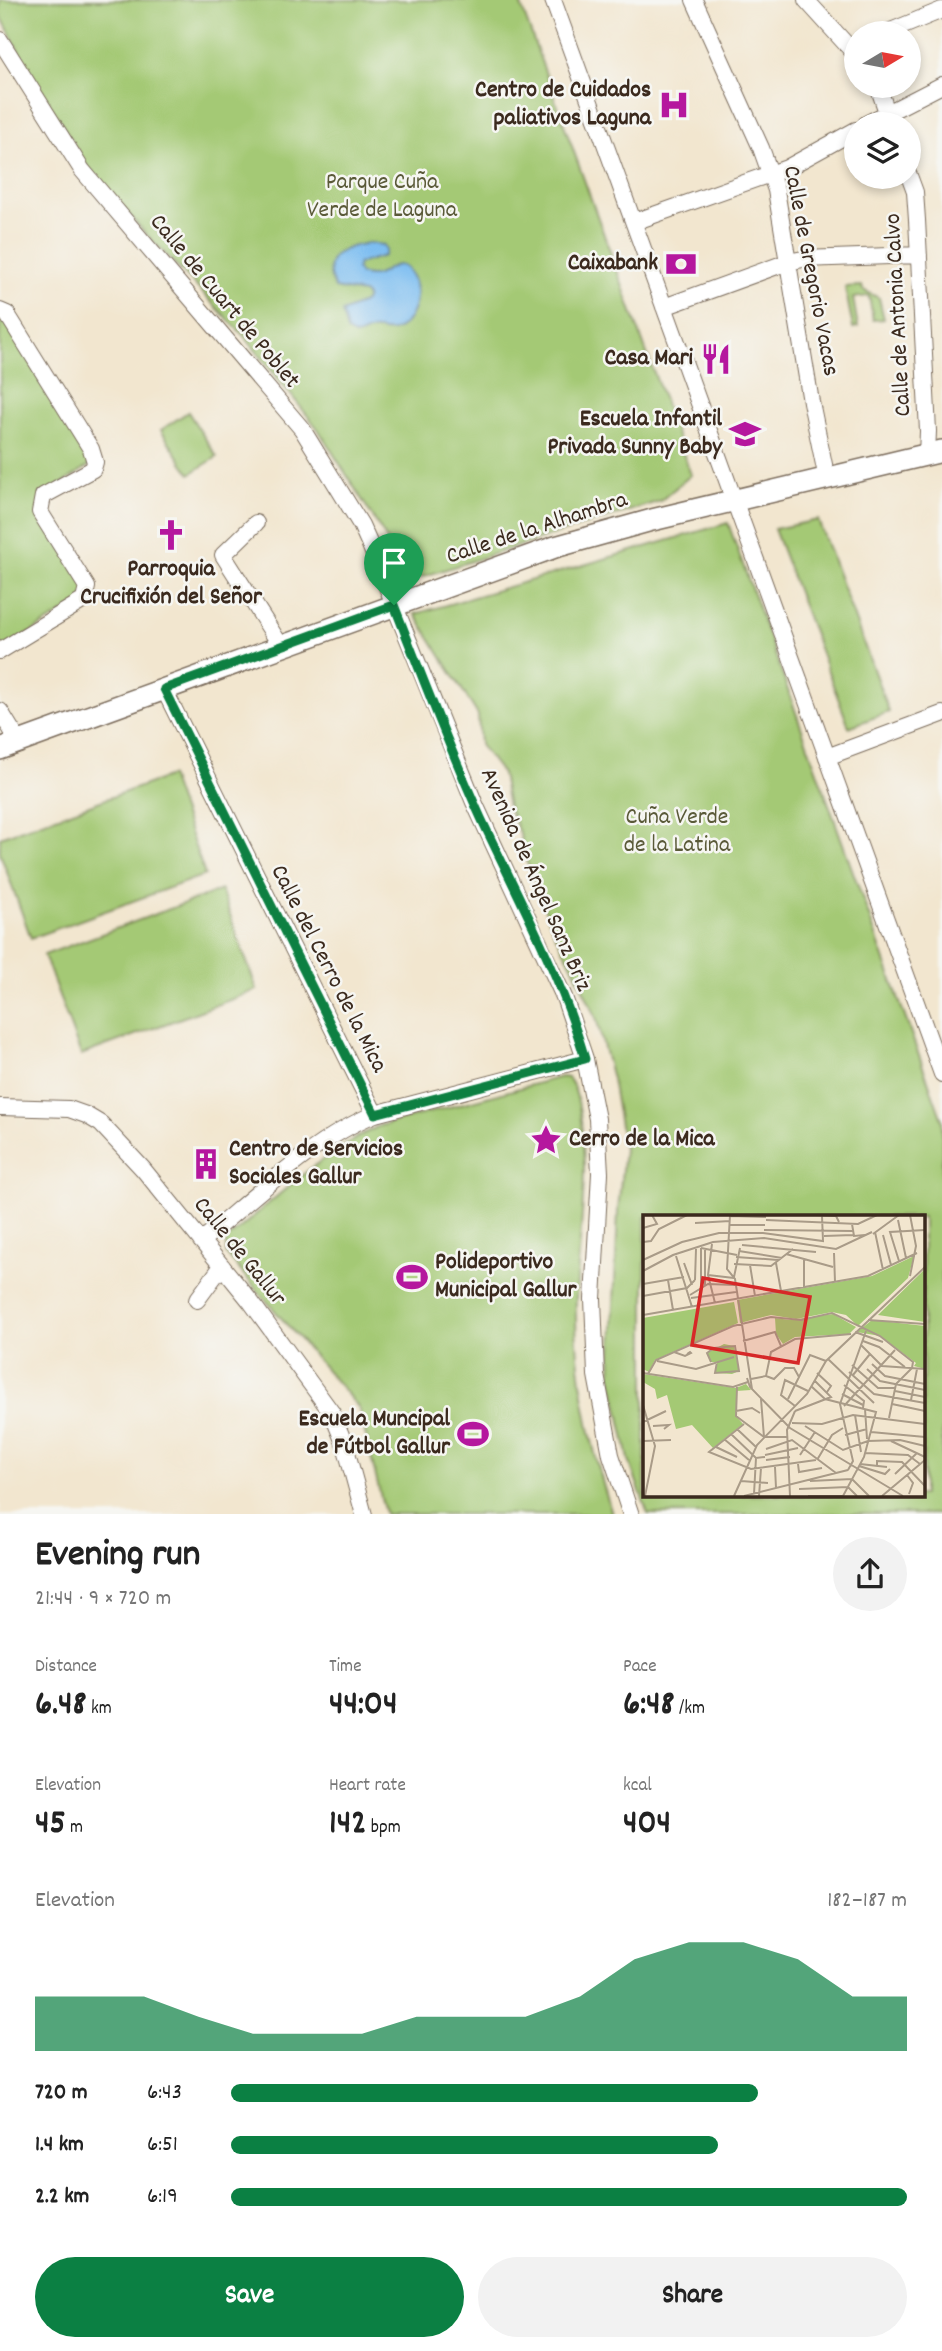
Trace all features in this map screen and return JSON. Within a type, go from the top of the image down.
[{"type":"main road","name":"Calle de la Alhambra","points":[[9,745],[555,547],[662,517],[934,453]]},
{"type":"street","points":[[553,0],[942,1074]]},
{"type":"street","name":"Calle de Gregorio Vacas","points":[[694,0],[771,174],[827,479]]},
{"type":"street","points":[[806,0],[844,40]]},
{"type":"street","points":[[915,21],[942,10]]},
{"type":"street","name":"Calle de Cuart de Poblet","points":[[0,40],[82,170],[302,429],[361,525],[394,605]]},
{"type":"street","points":[[900,112],[942,85]]},
{"type":"street","points":[[634,222],[786,168],[844,137]]},
{"type":"street","name":"Calle de Antonia Calvo","points":[[914,189],[928,431],[934,453]]},
{"type":"street","points":[[664,307],[788,262],[803,259],[919,255]]},
{"type":"street","points":[[0,311],[6,314],[62,402],[91,449],[94,462],[93,468],[43,496],[40,512],[87,587],[84,600],[0,651]]},
{"type":"street","points":[[256,523],[223,555],[281,646]]},
{"type":"street","name":"Avenida de Ángel Sanz Briz","points":[[394,605],[474,802],[564,997],[585,1059],[597,1119],[600,1173],[600,1213],[593,1299],[596,1375],[611,1455],[631,1514]]},
{"type":"street","name":"Calle del Cerro de la Mica","points":[[164,689],[375,1114]]},
{"type":"street","points":[[0,711],[9,745]]},
{"type":"street","points":[[827,757],[942,714]]},
{"type":"street","points":[[201,1241],[325,1140],[349,1124],[375,1114],[585,1059]]},
{"type":"street","name":"Calle de Gallur","points":[[0,1107],[69,1109],[86,1115],[101,1124],[143,1169],[291,1354],[332,1413],[345,1445],[364,1514]]},
{"type":"street","points":[[197,1300],[222,1266]]},
{"type":"green space","name":"Parque Cuña Verde de Laguna","points":[[0,0],[519,0],[691,475],[660,501],[412,580],[318,429],[245,337],[144,232],[85,164],[23,59],[0,14]]},
{"type":"green space","points":[[862,286],[863,290],[879,298],[884,319],[873,320],[869,296],[853,298],[858,327],[853,328],[845,287]]},
{"type":"green space","points":[[0,311],[95,462],[43,496],[40,512],[87,587],[84,600],[0,651]]},
{"type":"green space","points":[[188,412],[217,457],[190,474],[161,430]]},
{"type":"green space","points":[[818,520],[889,712],[849,727],[774,529]]},
{"type":"green space","name":"Cuña Verde de la Latina","points":[[728,523],[942,1120],[942,1514],[648,1514],[629,1460],[611,1373],[618,1211],[624,1149],[612,1079],[596,1017],[553,930],[526,860],[520,835],[508,807],[502,774],[480,745],[478,715],[415,614]]},
{"type":"green space","points":[[170,776],[205,875],[31,938],[0,853],[0,837]]},
{"type":"green space","points":[[221,890],[257,990],[81,1055],[44,955]]},
{"type":"green space","name":"Polideportivo Municipal Gallur","points":[[561,1077],[568,1078],[573,1085],[581,1119],[583,1145],[583,1199],[576,1299],[581,1381],[590,1435],[612,1514],[385,1514],[359,1408],[226,1254],[226,1240],[318,1163],[379,1126]]},
{"type":"water","points":[[368,243],[384,245],[386,250],[384,256],[358,264],[360,274],[374,276],[395,265],[403,266],[414,281],[415,303],[410,317],[400,328],[393,331],[372,330],[356,336],[347,331],[342,312],[365,302],[367,296],[335,288],[329,269],[331,261],[341,251]]},
{"type":"place","name":"Centro de Cuidados paliativos Laguna","points":[[674,105]]},
{"type":"place","name":"Caixabank","points":[[681,264]]},
{"type":"place","name":"Casa Mari","points":[[716,359]]},
{"type":"place","name":"Escuela Infantil Privada Sunny Baby","points":[[745,434]]},
{"type":"place","name":"Parroquia Crucifixión del Señor","points":[[171,535]]},
{"type":"place","name":"Cerro de la Mica","points":[[546,1140]]},
{"type":"place","name":"Centro de Servicios Sociales Gallur","points":[[206,1164]]},
{"type":"place","name":"Polideportivo Municipal Gallur","points":[[412,1277]]},
{"type":"place","name":"Escuela Muncipal de Fútbol Gallur","points":[[473,1434]]},
{"type":"route","points":[[394,605],[474,802],[564,997],[585,1059],[375,1114],[164,689],[394,605]]}]
